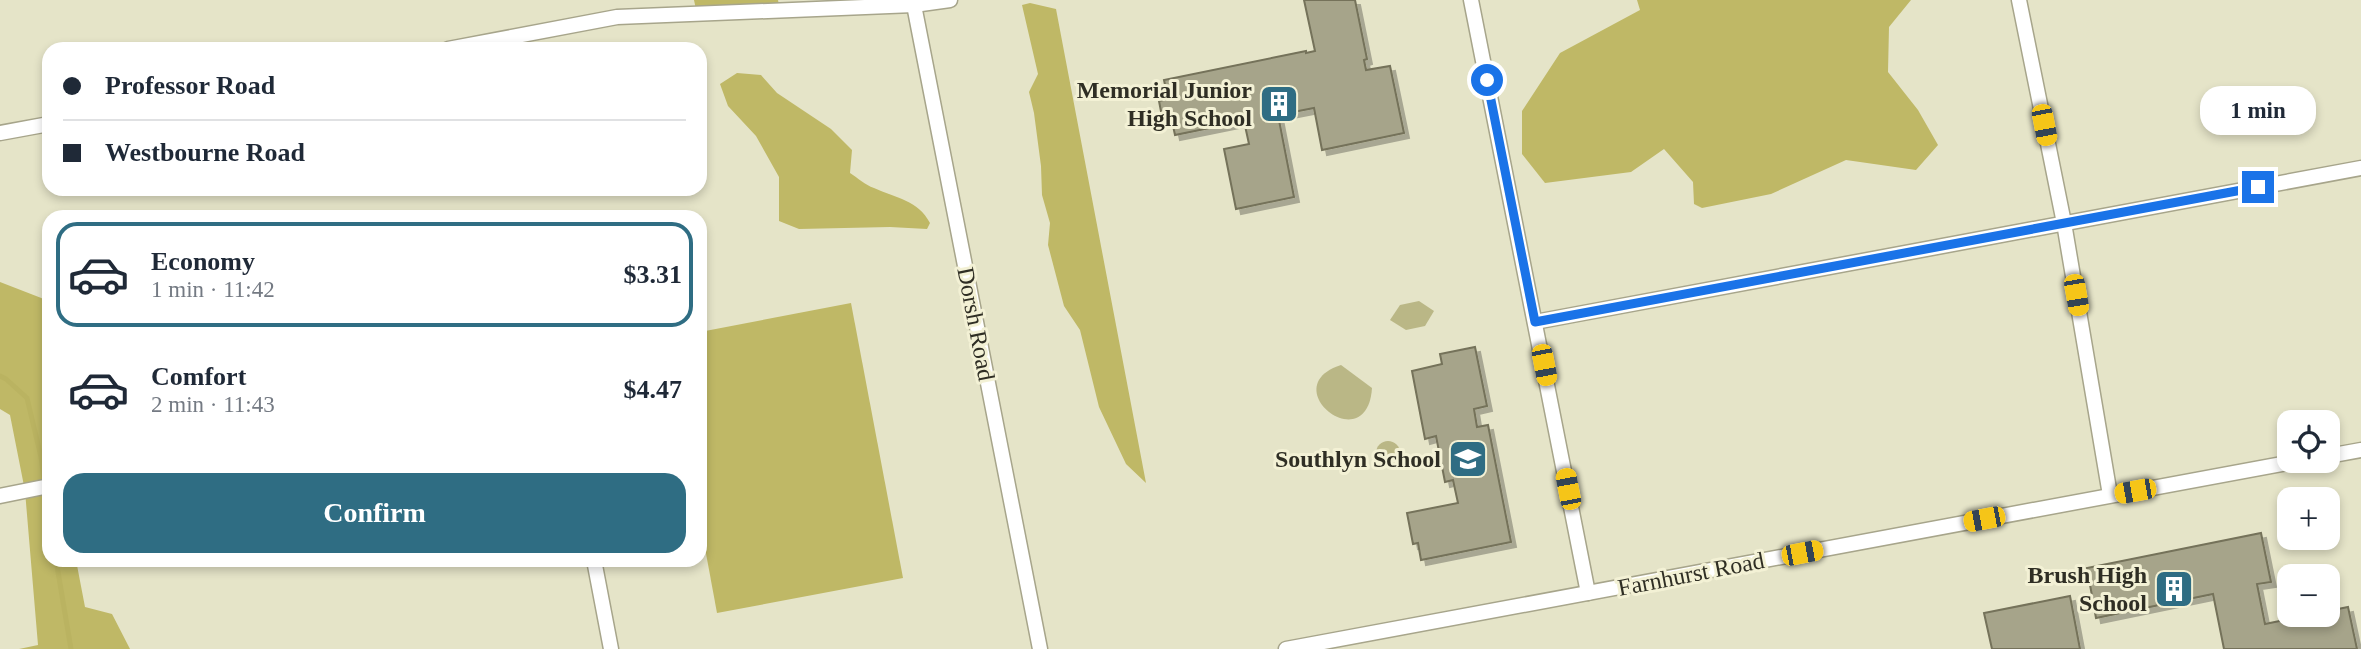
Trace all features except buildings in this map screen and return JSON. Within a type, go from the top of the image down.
[{"type":"street","points":[[485,42],[617,17],[950,0]]},
{"type":"street","points":[[1471,0],[1588,593]]},
{"type":"street","points":[[2019,0],[2064,223],[2110,495]]},
{"type":"street","name":"Dorsh Road","points":[[913,3],[1040,649]]},
{"type":"street","points":[[0,133],[42,125]]},
{"type":"street","points":[[1535,322],[2361,168]]},
{"type":"street","points":[[2340,454],[2361,450]]},
{"type":"street","name":"Farnhurst Road","points":[[1286,649],[2277,465]]},
{"type":"street","points":[[0,496],[42,487]]},
{"type":"street","points":[[595,567],[611,649]]},
{"type":"shaded area","points":[[694,0],[778,0],[780,11],[697,14]]},
{"type":"shaded area","points":[[1637,0],[1911,0],[1889,27],[1888,72],[1918,110],[1938,145],[1916,170],[1846,160],[1771,194],[1702,208],[1694,204],[1693,182],[1664,149],[1631,172],[1545,183],[1522,154],[1522,111],[1560,53],[1640,10]]},
{"type":"shaded area","points":[[1030,3],[1056,9],[1146,483],[1126,464],[1099,407],[1080,330],[1064,306],[1048,245],[1050,223],[1042,195],[1041,166],[1029,92],[1038,74],[1022,5]]},
{"type":"shaded area","points":[[737,73],[761,75],[777,93],[831,129],[852,150],[850,173],[871,187],[913,204],[930,223],[927,229],[799,229],[779,221],[779,177],[756,136],[728,106],[720,84]]},
{"type":"shaded area","points":[[0,282],[42,298],[42,567],[77,567],[85,607],[112,614],[130,649],[19,649],[38,645],[25,491],[10,415],[0,409]]},
{"type":"shaded area","points":[[1419,301],[1434,311],[1425,326],[1406,330],[1390,320],[1400,305]]},
{"type":"shaded area","points":[[851,303],[903,578],[717,613],[707,559],[707,331]]},
{"type":"shaded area","points":[[1341,365],[1372,388],[1366,409],[1355,418],[1342,419],[1329,412],[1320,401],[1316,388],[1323,375]]},
{"type":"shaded area","points":[[1388,441],[1396,445],[1400,453],[1396,461],[1388,465],[1380,461],[1376,453],[1380,445]]},
{"type":"waterway","points":[[0,376],[27,398],[42,464]]},
{"type":"waterway","points":[[57,567],[71,649]]},
{"type":"place","name":"Memorial Junior High School","points":[[1279,104]]},
{"type":"place","name":"Southlyn School","points":[[1468,459]]},
{"type":"place","name":"Brush High School","points":[[2174,589]]},
{"type":"route","points":[[1487,80],[1535,322],[2258,187]]}]
